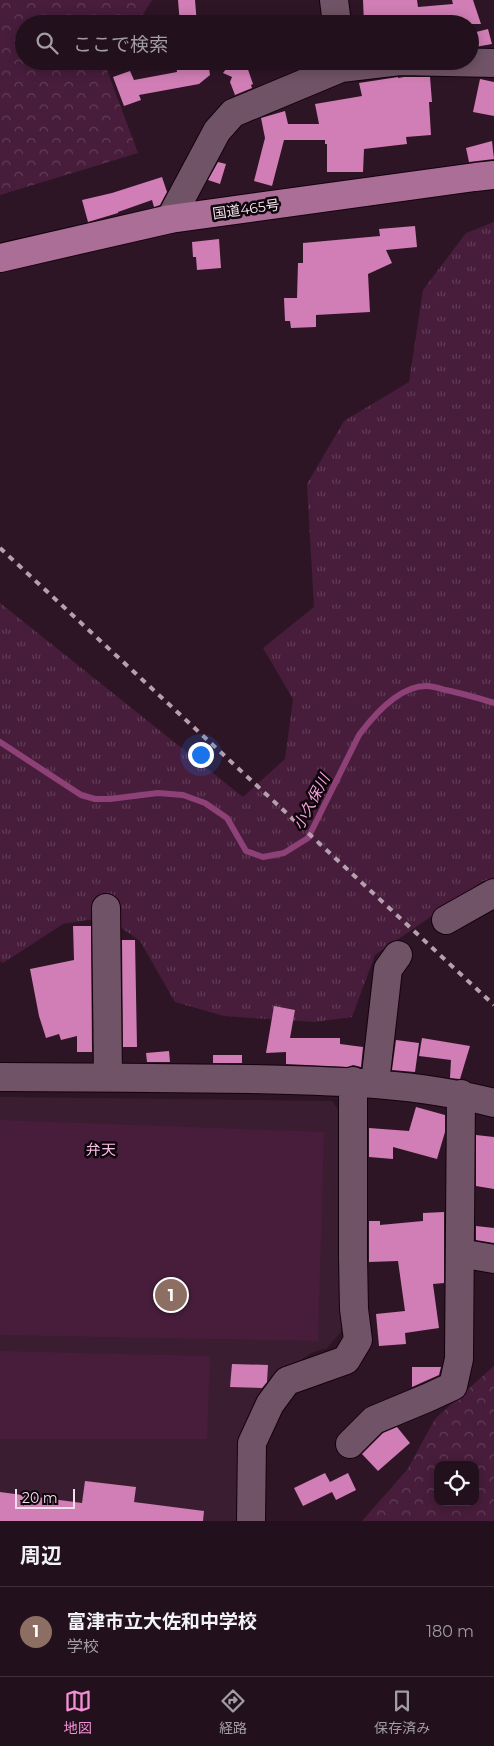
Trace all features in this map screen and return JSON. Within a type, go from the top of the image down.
[{"type":"highway","name":"国道465号","points":[[0,258],[170,219],[455,179],[494,176]]},
{"type":"street","points":[[334,0],[336,15]]},
{"type":"street","points":[[479,63],[494,63]]},
{"type":"street","points":[[170,219],[216,131],[233,113],[328,70]]},
{"type":"street","points":[[446,920],[494,893]]},
{"type":"street","points":[[106,908],[108,1076]]},
{"type":"street","points":[[251,1521],[252,1443],[270,1404],[287,1381],[346,1360],[358,1340],[354,1310],[353,1258],[364,1082],[388,969],[398,955]]},
{"type":"street","points":[[0,1077],[108,1076],[364,1082],[461,1094],[494,1103]]},
{"type":"street","points":[[350,1444],[374,1420],[453,1386],[459,1359],[461,1094]]},
{"type":"street","points":[[460,1253],[494,1259]]},
{"type":"shaded area","points":[[0,1097],[332,1101],[338,1110],[344,1258],[341,1332],[327,1348],[311,1353],[289,1369],[274,1402],[245,1521],[0,1521]]},
{"type":"green space","points":[[0,0],[152,0],[143,15],[15,15],[15,70],[107,70],[138,153],[0,195]]},
{"type":"green space","points":[[494,222],[494,881],[483,881],[375,955],[352,1017],[314,1022],[224,1016],[175,1002],[140,941],[106,917],[63,924],[3,963],[0,961],[0,603],[243,797],[285,759],[293,699],[263,648],[314,607],[307,484],[344,421],[409,382],[423,290],[466,233]]},
{"type":"green space","points":[[0,1120],[324,1132],[318,1341],[0,1335]]},
{"type":"green space","points":[[0,1351],[210,1356],[207,1439],[0,1439]]},
{"type":"green space","points":[[494,1366],[494,1521],[362,1521],[407,1470],[435,1419]]},
{"type":"building","points":[[178,0],[195,0],[196,15],[179,15]]},
{"type":"building","points":[[363,0],[417,0],[418,7],[453,4],[452,0],[473,0],[478,15],[364,15]]},
{"type":"building","points":[[488,29],[492,44],[479,46],[479,31]]},
{"type":"building","points":[[177,70],[209,70],[210,75],[199,84],[139,95],[141,100],[124,106],[113,77],[130,71],[134,80],[177,72]]},
{"type":"building","points":[[225,70],[248,70],[253,84],[251,85],[252,88],[235,95],[230,82],[232,77],[223,73]]},
{"type":"building","points":[[398,77],[430,77],[432,102],[429,102],[431,135],[406,137],[407,144],[364,149],[363,172],[327,172],[327,144],[325,144],[325,140],[284,140],[272,186],[254,181],[265,138],[261,118],[285,111],[288,124],[319,124],[315,104],[362,96],[359,83]]},
{"type":"building","points":[[480,79],[494,82],[494,116],[473,112]]},
{"type":"building","points":[[492,141],[494,159],[469,162],[466,148]]},
{"type":"building","points":[[218,162],[226,164],[220,184],[208,180]]},
{"type":"building","points":[[162,177],[167,192],[160,205],[154,207],[152,200],[88,222],[82,200],[112,193]]},
{"type":"building","points":[[415,226],[417,247],[386,250],[392,263],[368,274],[370,312],[316,315],[316,327],[291,328],[290,321],[285,321],[284,298],[297,298],[298,263],[303,263],[303,243],[380,236],[379,229]]},
{"type":"building","points":[[219,239],[221,268],[197,270],[196,257],[193,257],[192,242]]},
{"type":"building","points":[[73,926],[91,926],[92,1052],[77,1052],[77,1036],[61,1040],[59,1034],[46,1038],[39,1016],[30,969],[74,960]]},
{"type":"building","points":[[122,940],[135,940],[137,1047],[123,1047]]},
{"type":"building","points":[[274,1006],[295,1010],[290,1038],[340,1038],[340,1044],[363,1047],[361,1067],[353,1065],[348,1067],[286,1064],[286,1052],[266,1053]]},
{"type":"building","points":[[422,1038],[470,1046],[460,1079],[450,1078],[451,1060],[419,1056]]},
{"type":"building","points":[[396,1040],[419,1043],[415,1072],[392,1070]]},
{"type":"building","points":[[169,1051],[170,1062],[147,1062],[146,1053]]},
{"type":"building","points":[[213,1055],[242,1055],[242,1063],[213,1063]]},
{"type":"building","points":[[416,1107],[445,1115],[445,1132],[437,1159],[393,1147],[393,1159],[369,1157],[369,1128],[409,1131]]},
{"type":"building","points":[[476,1135],[494,1137],[494,1189],[476,1186]]},
{"type":"building","points":[[444,1212],[444,1283],[433,1284],[439,1328],[405,1333],[406,1344],[379,1346],[376,1314],[405,1311],[398,1261],[369,1262],[369,1221],[380,1221],[380,1225],[423,1221],[423,1213]]},
{"type":"building","points":[[476,1226],[494,1228],[494,1243],[476,1240]]},
{"type":"building","points":[[232,1364],[268,1365],[267,1382],[262,1388],[230,1387]]},
{"type":"building","points":[[412,1367],[441,1367],[439,1375],[412,1387]]},
{"type":"building","points":[[397,1427],[410,1443],[378,1471],[362,1454],[383,1433]]},
{"type":"building","points":[[325,1473],[330,1482],[348,1473],[356,1490],[336,1500],[332,1492],[303,1506],[294,1488]]},
{"type":"building","points":[[85,1481],[136,1487],[134,1502],[204,1511],[203,1521],[0,1521],[0,1492],[82,1503]]},
{"type":"waterway","name":"小久保川","points":[[0,742],[81,795],[95,799],[110,799],[158,793],[183,795],[205,803],[227,818],[246,851],[263,857],[284,853],[308,838],[359,735],[372,719],[397,696],[416,687],[428,686],[494,703]]},
{"type":"railway","points":[[0,548],[494,1005]]},
{"type":"place","name":"富津市立大佐和中学校","points":[[171,1295]]},
{"type":"district","name":"弁天","points":[[101,1149]]}]
